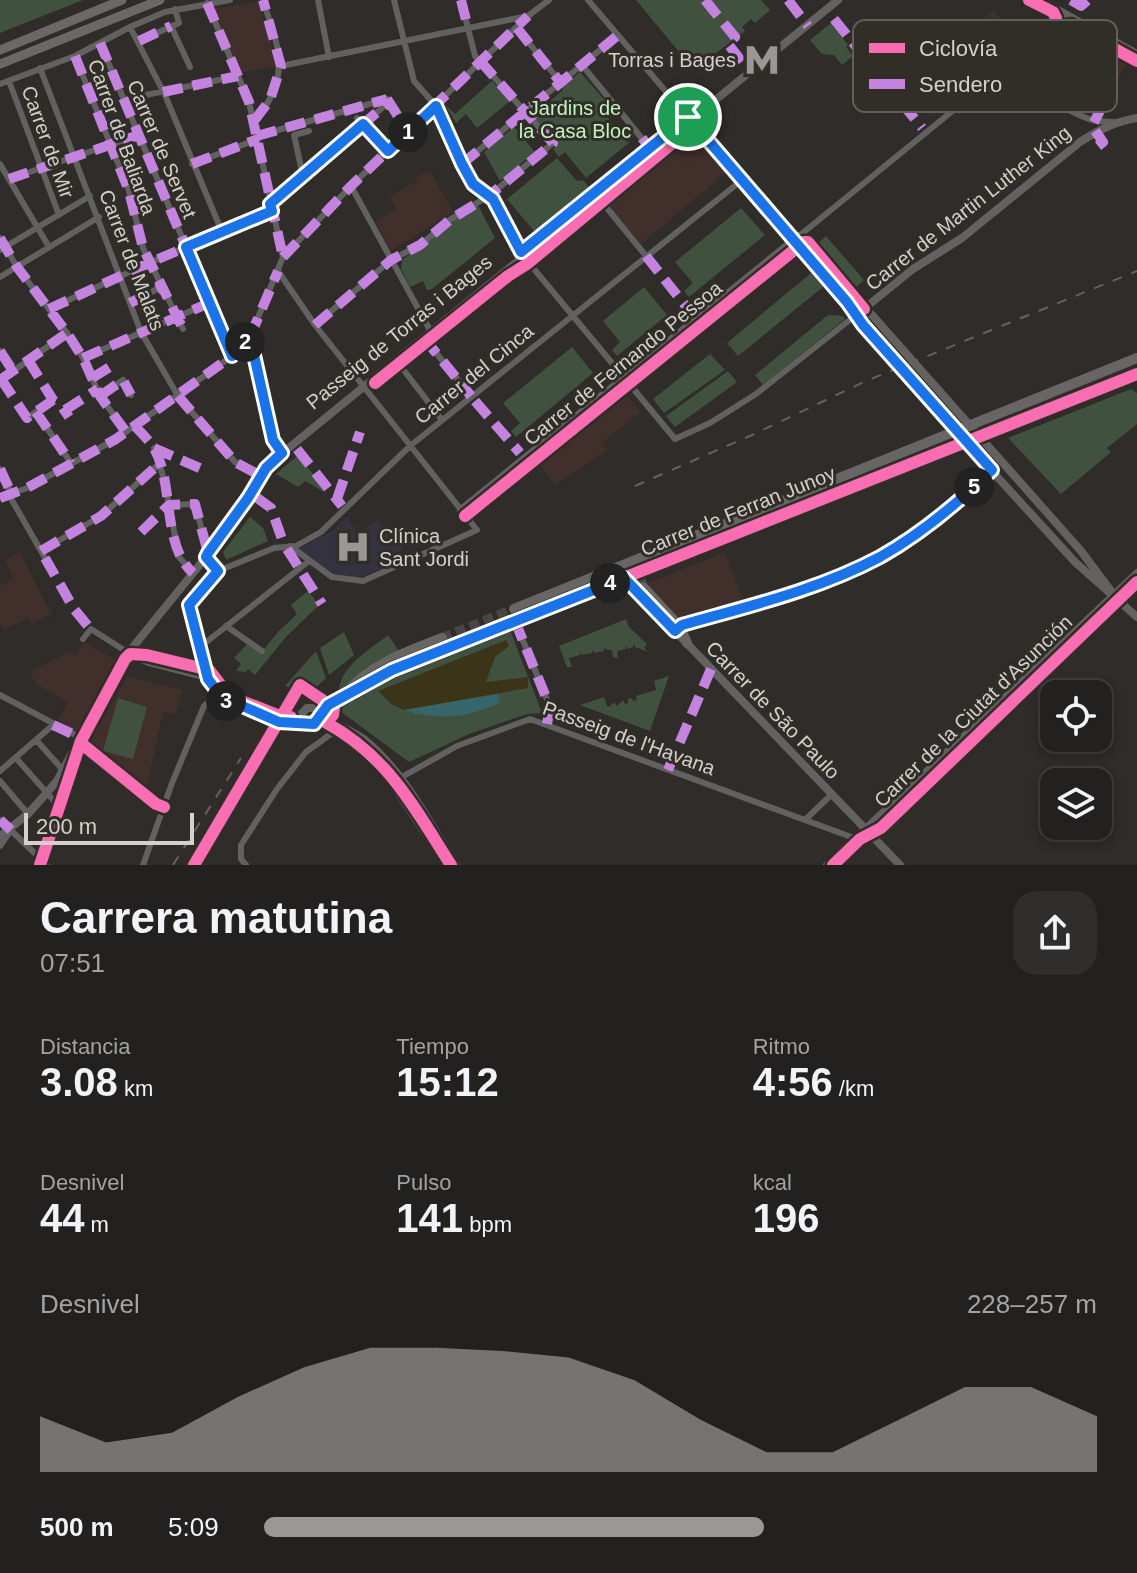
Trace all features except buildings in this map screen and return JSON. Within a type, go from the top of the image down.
[{"type":"highway","points":[[514,609],[1137,358]]},
{"type":"highway","points":[[643,587],[687,643]]},
{"type":"highway","points":[[339,699],[358,680],[386,662],[442,638]]},
{"type":"main road","points":[[0,50],[122,0]]},
{"type":"main road","points":[[0,64],[160,0]]},
{"type":"street","points":[[0,84],[75,56],[130,27],[175,9],[230,0]]},
{"type":"street","points":[[263,0],[281,66],[274,91],[264,109]]},
{"type":"street","points":[[318,0],[329,57]]},
{"type":"street","points":[[394,0],[414,81],[436,106],[473,184],[490,195],[524,257],[625,379]]},
{"type":"street","points":[[315,325],[391,260],[420,245],[451,219],[490,195],[553,143],[475,56],[461,0]]},
{"type":"street","points":[[0,496],[27,488],[126,432],[232,356],[250,337],[283,257],[351,186],[528,16],[549,0]]},
{"type":"street","points":[[588,0],[860,312],[868,331],[958,434],[1094,582],[1114,595]]},
{"type":"street","name":"Passeig de Torras i Bages","points":[[80,740],[130,654],[207,555],[261,476],[282,453],[838,0]]},
{"type":"street","points":[[1040,0],[1076,20]]},
{"type":"street","points":[[207,3],[249,102],[283,257]]},
{"type":"street","points":[[139,41],[179,23],[175,9]]},
{"type":"street","points":[[281,66],[528,16]]},
{"type":"street","name":"Carrer de Fernando Pessoa","points":[[1064,20],[1069,16]]},
{"type":"street","points":[[171,26],[190,67]]},
{"type":"street","points":[[130,27],[163,92],[222,232]]},
{"type":"street","points":[[517,28],[561,83]]},
{"type":"street","points":[[462,164],[618,35]]},
{"type":"street","name":"Carrer de Servet","points":[[100,43],[232,356]]},
{"type":"street","points":[[1117,43],[1137,54]]},
{"type":"street","name":"Carrer de Baliarda","points":[[75,56],[129,191],[143,248],[183,329]]},
{"type":"street","points":[[582,65],[653,152]]},
{"type":"street","name":"Carrer de Malats","points":[[40,68],[141,332],[178,396],[235,462],[261,476]]},
{"type":"street","points":[[141,96],[238,76]]},
{"type":"street","name":"Carrer de Mir","points":[[9,81],[59,215]]},
{"type":"street","points":[[192,164],[257,138],[387,99],[408,132]]},
{"type":"street","points":[[49,309],[271,207],[389,102]]},
{"type":"street","name":"Carrer de Fernando Pessoa","points":[[461,510],[951,112]]},
{"type":"street","points":[[1076,112],[1097,121],[1117,122]]},
{"type":"street","points":[[357,118],[388,151]]},
{"type":"street","name":"Carrer de Martin Luther King","points":[[625,379],[675,439],[710,423],[756,394],[913,269],[962,238],[1080,142],[1099,129],[1137,118]]},
{"type":"street","points":[[303,176],[294,135],[309,131]]},
{"type":"street","points":[[9,179],[139,135]]},
{"type":"street","points":[[0,164],[49,247]]},
{"type":"street","name":"Carrer del Cinca","points":[[218,571],[274,548],[303,543],[321,532],[410,446],[742,180]]},
{"type":"street","points":[[351,186],[427,335],[471,396]]},
{"type":"street","points":[[3,248],[90,196]]},
{"type":"street","points":[[598,197],[646,256]]},
{"type":"street","points":[[0,277],[99,217]]},
{"type":"street","points":[[0,238],[3,248],[67,333],[83,358],[100,396],[126,432]]},
{"type":"street","points":[[278,271],[315,325],[477,530],[363,581],[332,577],[290,546]]},
{"type":"street","points":[[130,303],[163,286]]},
{"type":"street","points":[[83,358],[209,303]]},
{"type":"street","points":[[860,312],[878,322],[1081,551],[1114,595],[1137,617]]},
{"type":"street","points":[[0,380],[67,333]]},
{"type":"street","points":[[250,337],[273,440],[282,453]]},
{"type":"street","points":[[0,351],[13,371]]},
{"type":"street","points":[[396,360],[442,420]]},
{"type":"street","name":"Carrer de Ferran Junoy","points":[[313,718],[327,706],[392,670],[1137,374]]},
{"type":"street","points":[[100,396],[123,380],[131,395]]},
{"type":"street","points":[[27,418],[38,415],[53,400]]},
{"type":"street","points":[[38,415],[71,463]]},
{"type":"street","points":[[154,448],[160,463],[179,557],[193,573]]},
{"type":"street","points":[[0,469],[9,495],[43,554],[101,516],[160,463]]},
{"type":"street","points":[[624,578],[678,629],[778,599],[873,560],[941,515],[992,470]]},
{"type":"street","points":[[169,505],[195,504],[207,555],[218,571],[189,605]]},
{"type":"street","points":[[200,647],[309,561]]},
{"type":"street","name":"Carrer de la Ciutat d'Asunción","points":[[826,865],[868,833],[1137,572]]},
{"type":"street","points":[[174,597],[189,605],[208,679],[219,693],[233,704],[291,725],[313,718],[332,719],[365,740],[456,865]]},
{"type":"street","points":[[515,621],[550,707],[547,724]]},
{"type":"street","points":[[226,626],[262,651]]},
{"type":"street","points":[[83,639],[90,628],[130,654],[208,679]]},
{"type":"street","name":"Carrer de São Paulo","points":[[687,643],[900,865]]},
{"type":"street","points":[[143,865],[204,706],[219,693]]},
{"type":"street","points":[[0,695],[80,740],[156,804],[164,807]]},
{"type":"street","points":[[332,719],[330,713],[339,699]]},
{"type":"street","points":[[313,718],[372,757],[396,780],[447,865]]},
{"type":"street","name":"Passeig de l'Havana","points":[[396,780],[436,755],[530,719],[854,838]]},
{"type":"street","points":[[0,771],[53,725]]},
{"type":"street","points":[[245,864],[241,845],[277,789],[306,752],[335,731]]},
{"type":"street","points":[[0,846],[47,793],[80,740]]},
{"type":"street","points":[[0,820],[45,864],[80,740]]},
{"type":"street","points":[[37,741],[63,770]]},
{"type":"street","points":[[16,758],[62,810]]},
{"type":"street","points":[[0,781],[28,814]]},
{"type":"street","points":[[806,819],[832,794]]},
{"type":"street","points":[[0,836],[11,830]]},
{"type":"street","name":"Carrer de la Ciutat d'Asunción","points":[[838,865],[854,838],[868,833]]},
{"type":"street","points":[[841,856],[850,865]]},
{"type":"shaded area","points":[[258,2],[278,66],[240,73],[211,9]]},
{"type":"shaded area","points":[[994,10],[1002,20],[982,20]]},
{"type":"shaded area","points":[[1117,59],[1126,64],[1117,79]]},
{"type":"shaded area","points":[[693,134],[726,173],[641,244],[608,205]]},
{"type":"shaded area","points":[[430,170],[453,212],[391,251],[375,221],[396,209],[390,196]]},
{"type":"shaded area","points":[[627,396],[641,412],[602,442],[607,450],[556,485],[540,466]]},
{"type":"shaded area","name":"Clínica Sant Jordi","points":[[346,517],[359,534],[378,519],[404,545],[396,557],[398,562],[357,578],[332,573],[299,549],[334,530]]},
{"type":"shaded area","points":[[20,552],[53,618],[49,615],[32,624],[28,618],[4,630],[0,623],[0,586],[14,579],[5,560]]},
{"type":"shaded area","points":[[725,552],[744,603],[679,619],[646,584]]},
{"type":"shaded area","points":[[84,642],[116,660],[75,734],[56,724],[68,702],[37,685],[30,672],[70,651],[75,657]]},
{"type":"shaded area","points":[[127,676],[183,690],[175,715],[163,712],[147,787],[90,742]]},
{"type":"green space","points":[[0,0],[83,0],[0,33]]},
{"type":"green space","points":[[636,0],[761,0],[770,10],[755,23],[751,19],[742,27],[745,31],[694,70]]},
{"type":"green space","points":[[831,23],[853,56],[842,65],[834,55],[822,54],[810,40]]},
{"type":"green space","name":"Jardins de la Casa Bloc","points":[[580,72],[611,107],[604,113],[627,142],[631,141],[586,178],[565,152],[559,157],[553,149],[557,145],[530,113],[535,114]]},
{"type":"green space","points":[[492,81],[510,101],[477,128],[466,114],[456,123],[445,105],[455,114]]},
{"type":"green space","points":[[514,127],[535,152],[500,181],[484,152]]},
{"type":"green space","points":[[557,158],[577,181],[583,180],[589,187],[534,231],[507,199]]},
{"type":"green space","points":[[478,205],[495,238],[432,289],[427,290],[423,281],[410,287],[401,269],[402,260],[430,240],[451,219]]},
{"type":"green space","points":[[741,208],[765,235],[689,297],[684,291],[693,283],[675,262]]},
{"type":"green space","points":[[826,236],[864,280],[855,288],[817,244]]},
{"type":"green space","points":[[811,273],[823,287],[738,356],[727,343]]},
{"type":"green space","points":[[644,287],[667,315],[617,356],[612,350],[620,342],[603,321]]},
{"type":"green space","points":[[828,315],[843,316],[845,319],[763,385],[755,375]]},
{"type":"green space","points":[[572,347],[593,373],[516,437],[511,431],[520,423],[503,403]]},
{"type":"green space","points":[[710,354],[725,370],[664,413],[653,399]]},
{"type":"green space","points":[[728,371],[737,382],[675,427],[666,416]]},
{"type":"green space","points":[[1131,389],[1137,393],[1137,424],[1107,448],[1111,452],[1061,494],[1008,438]]},
{"type":"green space","points":[[297,456],[326,488],[324,492],[305,481],[298,487],[276,474]]},
{"type":"green space","points":[[250,517],[263,528],[268,541],[226,560],[223,552]]},
{"type":"green space","points":[[308,591],[319,605],[286,637],[255,675],[248,669],[246,672],[236,671],[241,664],[234,658],[247,644],[261,653],[297,614],[291,605]]},
{"type":"green space","points":[[626,619],[629,627],[647,644],[644,648],[648,652],[635,647],[634,643],[633,647],[628,649],[625,645],[626,649],[617,651],[618,658],[613,657],[612,650],[605,647],[604,651],[594,653],[593,649],[592,653],[582,655],[580,652],[580,655],[569,658],[572,667],[567,667],[559,646]]},
{"type":"green space","points":[[510,630],[542,713],[527,714],[469,734],[409,762],[340,711],[340,707],[378,683]]},
{"type":"green space","points":[[344,632],[354,655],[329,675],[320,648]]},
{"type":"green space","points":[[388,635],[399,651],[339,690],[351,666]]},
{"type":"green space","points":[[316,651],[326,678],[308,695],[285,686]]},
{"type":"green space","points":[[669,676],[650,731],[580,705],[604,697],[607,706],[615,703],[617,706],[623,700],[625,704],[628,699],[637,700],[636,696],[656,690],[654,681]]},
{"type":"green space","points":[[118,698],[147,707],[133,759],[103,751]]},
{"type":"sand","points":[[506,640],[509,646],[495,657],[486,682],[528,677],[528,688],[404,710],[391,704],[378,691]]},
{"type":"water","points":[[498,694],[500,703],[465,715],[441,717],[404,710]]},
{"type":"tunnel","points":[[643,587],[638,572],[646,560]]},
{"type":"tunnel","points":[[442,638],[514,609]]},
{"type":"railway","points":[[635,486],[866,381],[1137,271]]},
{"type":"railway","points":[[173,865],[241,758]]},
{"type":"marked path","points":[[254,121],[270,100],[281,66],[263,0]]},
{"type":"marked path","points":[[461,0],[468,28]]},
{"type":"marked path","points":[[705,0],[735,37],[728,44],[743,63]]},
{"type":"marked path","points":[[788,0],[808,26]]},
{"type":"marked path","points":[[1071,0],[1081,6],[1088,0]]},
{"type":"marked path","points":[[207,3],[249,102],[283,257]]},
{"type":"marked path","points":[[283,257],[351,186],[528,16]]},
{"type":"marked path","points":[[834,19],[853,43]]},
{"type":"marked path","points":[[139,41],[171,26]]},
{"type":"marked path","points":[[517,28],[561,83]]},
{"type":"marked path","points":[[462,164],[618,35]]},
{"type":"marked path","points":[[100,43],[232,356]]},
{"type":"marked path","points":[[75,56],[129,191],[143,248],[183,329]]},
{"type":"marked path","points":[[315,325],[391,260],[420,245],[451,219],[490,195],[553,143],[481,62]]},
{"type":"marked path","points":[[163,92],[238,76]]},
{"type":"marked path","points":[[257,136],[387,99]]},
{"type":"marked path","points":[[270,204],[389,102],[387,99]]},
{"type":"marked path","points":[[389,102],[408,132]]},
{"type":"marked path","points":[[436,106],[473,184],[493,199],[524,257]]},
{"type":"marked path","points":[[909,112],[922,128]]},
{"type":"marked path","points":[[1098,146],[1103,142],[1092,126],[1099,112]]},
{"type":"marked path","points":[[363,124],[388,151]]},
{"type":"marked path","points":[[9,179],[139,135]]},
{"type":"marked path","points":[[642,138],[653,152]]},
{"type":"marked path","points":[[192,164],[258,139]]},
{"type":"marked path","points":[[49,309],[272,211]]},
{"type":"marked path","points":[[0,238],[17,267],[67,333],[83,358],[100,396],[126,432]]},
{"type":"marked path","points":[[646,256],[692,314]]},
{"type":"marked path","points":[[0,498],[27,488],[116,439],[232,356],[250,337],[278,271]]},
{"type":"marked path","points":[[130,303],[163,286]]},
{"type":"marked path","points":[[83,358],[209,303]]},
{"type":"marked path","points":[[0,380],[67,333]]},
{"type":"marked path","points":[[424,338],[471,396]]},
{"type":"marked path","points":[[0,351],[13,371]]},
{"type":"marked path","points":[[28,360],[53,400],[69,417]]},
{"type":"marked path","points":[[92,378],[110,367]]},
{"type":"marked path","points":[[1,379],[27,418],[53,400]]},
{"type":"marked path","points":[[100,396],[123,380],[131,395]]},
{"type":"marked path","points":[[65,410],[98,389]]},
{"type":"marked path","points":[[178,396],[235,462],[261,476]]},
{"type":"marked path","points":[[475,401],[520,453]]},
{"type":"marked path","points":[[36,412],[71,463]]},
{"type":"marked path","points":[[135,426],[153,447],[161,464],[172,531],[183,561],[193,573]]},
{"type":"marked path","points":[[337,499],[360,432]]},
{"type":"marked path","points":[[154,448],[204,470]]},
{"type":"marked path","points":[[297,449],[342,506]]},
{"type":"marked path","points":[[41,551],[101,516],[160,463]]},
{"type":"marked path","points":[[0,469],[9,495]]},
{"type":"marked path","points":[[256,497],[271,508],[282,539]]},
{"type":"marked path","points":[[141,532],[169,505],[195,504],[208,553]]},
{"type":"marked path","points":[[287,549],[322,604]]},
{"type":"marked path","points":[[45,558],[74,609],[88,626]]},
{"type":"marked path","points":[[515,621],[550,707],[547,724]]},
{"type":"marked path","points":[[668,770],[711,669]]},
{"type":"marked path","points":[[53,725],[79,737]]},
{"type":"marked path","points":[[0,820],[11,830]]},
{"type":"cycle path","points":[[1029,0],[1053,12],[1056,20]]},
{"type":"cycle path","points":[[1117,50],[1137,61]]},
{"type":"cycle path","points":[[375,383],[527,264],[710,112]]},
{"type":"cycle path","points":[[465,516],[804,242],[808,242],[864,309]]},
{"type":"cycle path","points":[[328,705],[392,670],[1137,374]]},
{"type":"cycle path","points":[[833,865],[860,839],[881,828],[1137,582]]},
{"type":"cycle path","points":[[130,654],[209,670],[229,696],[280,716],[291,717]]},
{"type":"cycle path","points":[[40,865],[81,741],[130,654]]},
{"type":"cycle path","points":[[194,865],[300,685],[334,708],[333,715],[325,722],[366,751],[398,784],[451,865]]},
{"type":"cycle path","points":[[82,744],[156,804],[164,807]]},
{"type":"place","name":"Torras i Bages","points":[[762,60]]},
{"type":"place","name":"Clínica Sant Jordi","points":[[353,547]]},
{"type":"route","points":[[436,106],[473,184],[493,199],[521,252],[688,117],[847,302],[863,325],[992,470],[929,524],[881,556],[778,599],[682,625],[675,631],[624,578],[392,670],[328,705],[314,724],[285,724],[224,699],[208,679],[189,605],[218,571],[206,557],[208,553],[266,468],[282,453],[273,440],[250,337],[232,356],[186,247],[272,211],[270,204],[363,124],[388,151],[436,106]]}]
